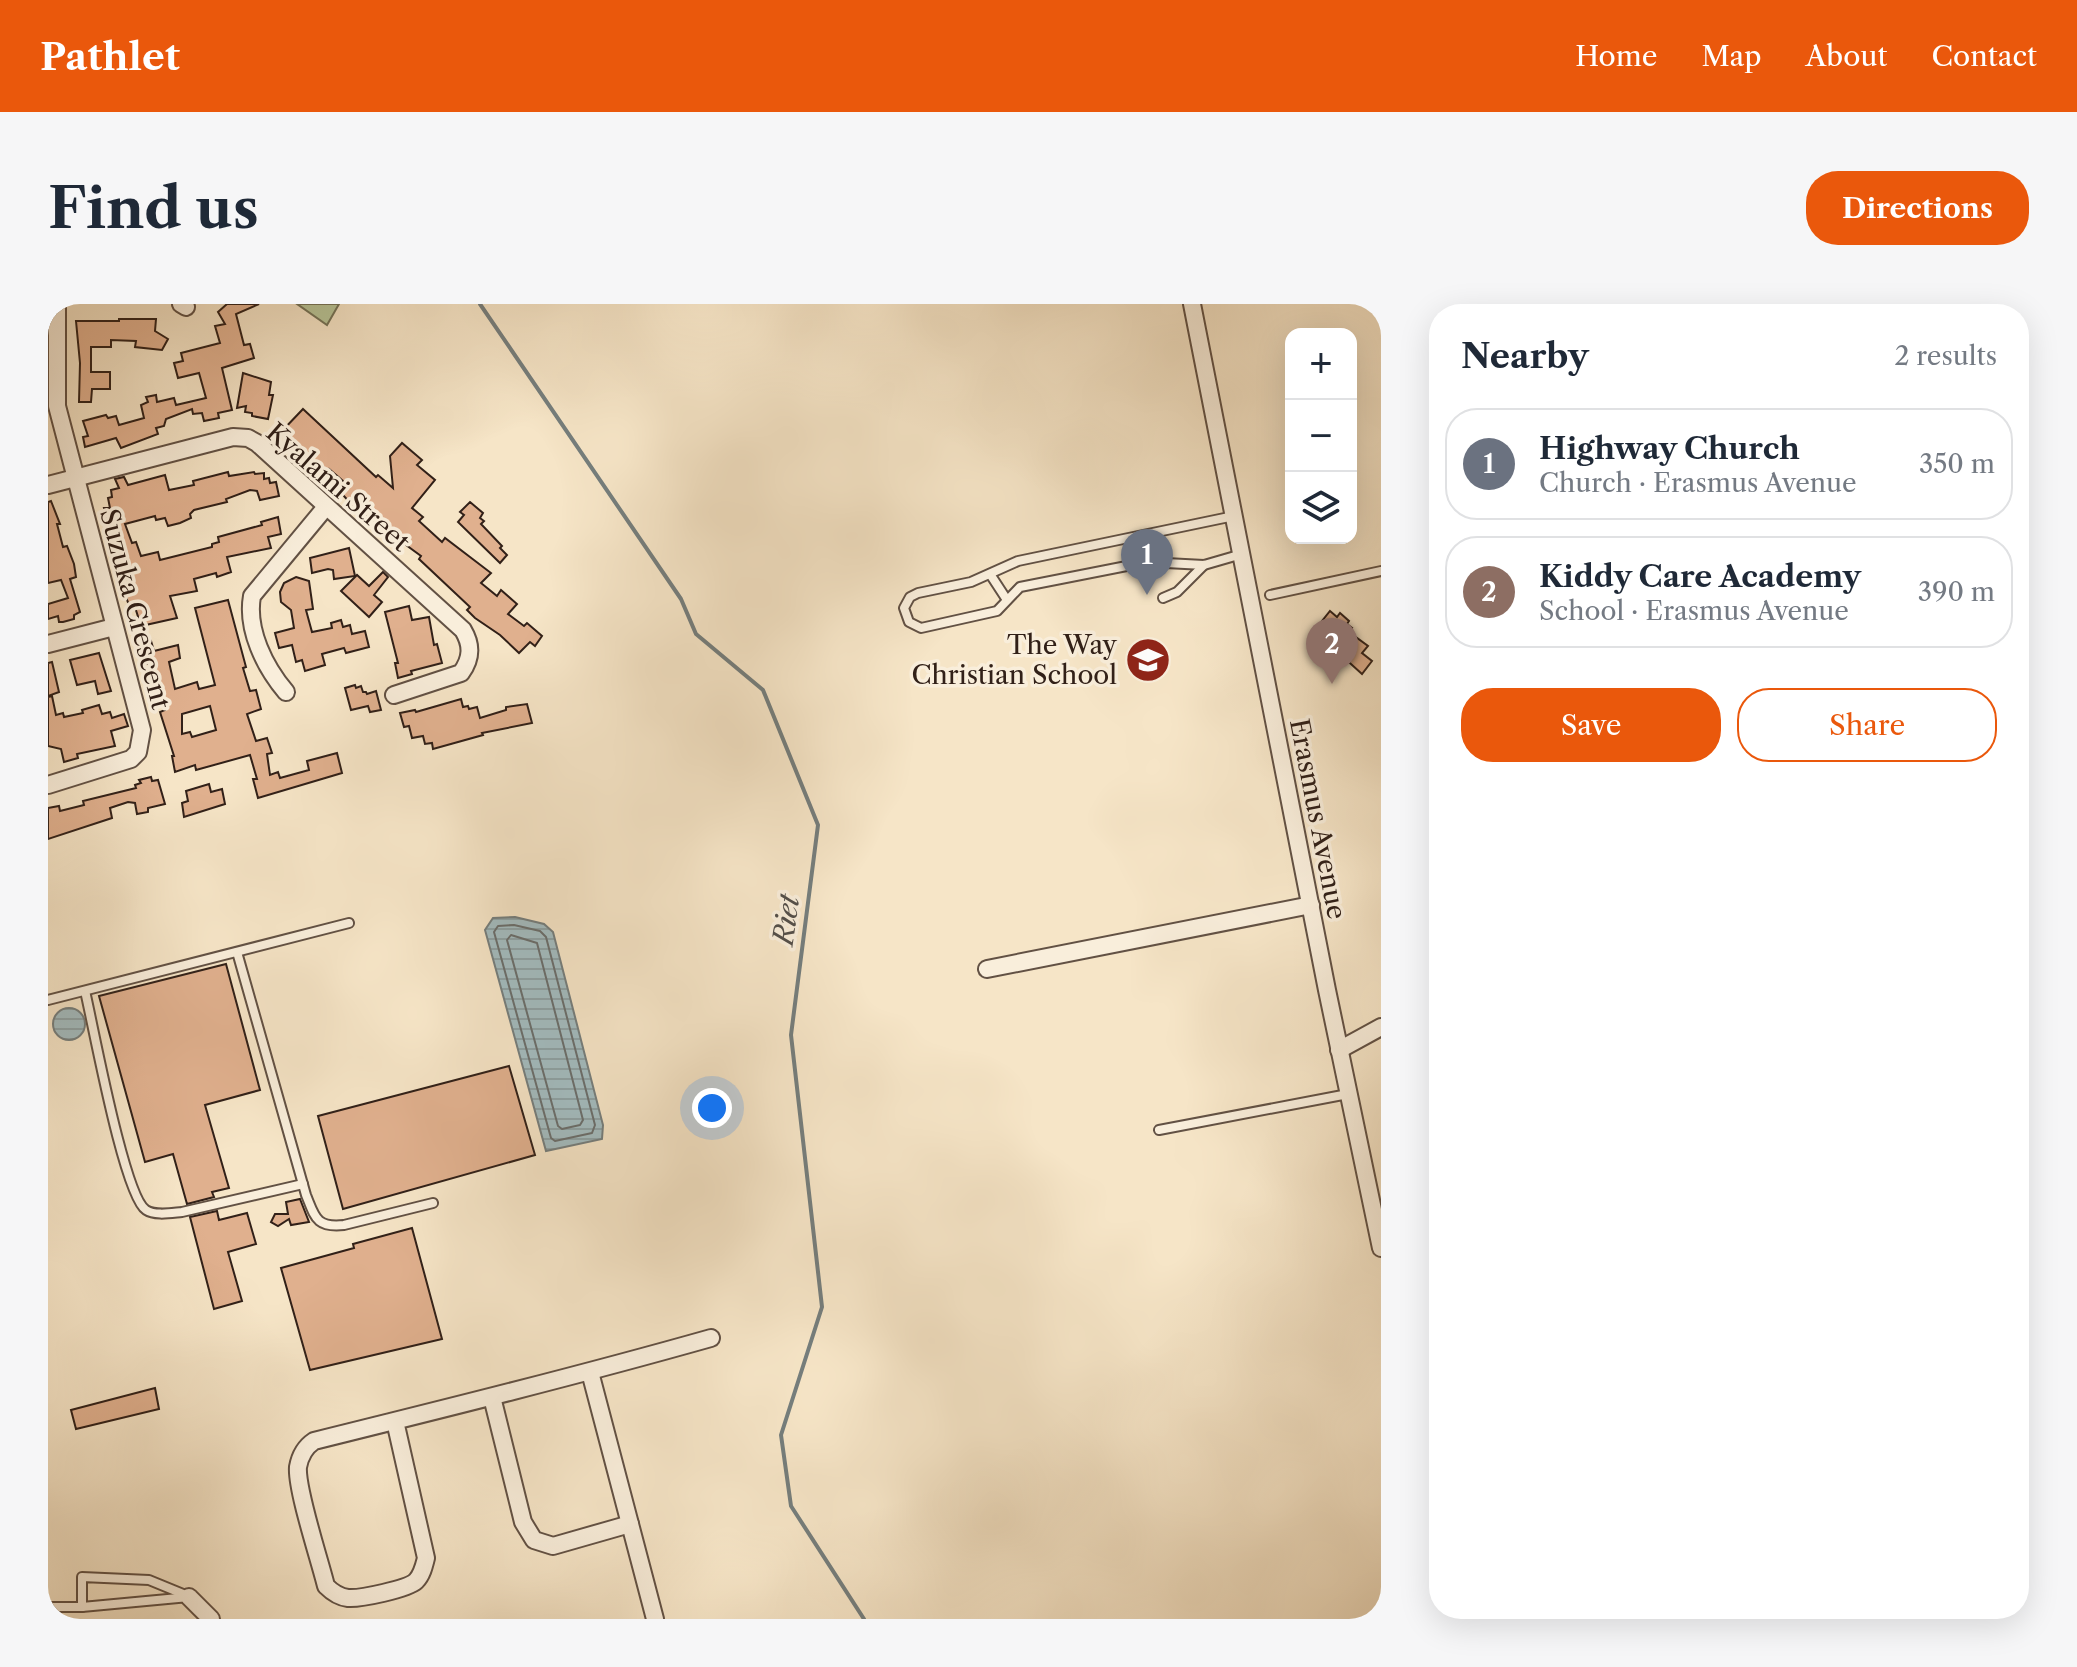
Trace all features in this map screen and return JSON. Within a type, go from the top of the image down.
[{"type":"street","name":"Suzuka Crescent","points":[[48,785],[124,762],[135,755],[142,730],[57,406],[57,304]]},
{"type":"street","name":"Erasmus Avenue","points":[[1192,304],[1381,1248]]},
{"type":"street","name":"Kyalami Street","points":[[48,485],[223,439],[240,437],[257,443],[325,508],[463,630],[468,639],[470,652],[461,673],[394,695]]},
{"type":"street","points":[[286,692],[264,662],[252,617],[252,596],[325,508]]},
{"type":"street","points":[[1252,599],[1270,595]]},
{"type":"street","points":[[48,644],[114,627]]},
{"type":"street","points":[[987,969],[1311,905]]},
{"type":"street","points":[[1339,1050],[1381,1027]]},
{"type":"street","points":[[395,1421],[426,1558],[413,1584],[347,1598],[333,1593],[326,1586],[298,1477],[302,1453],[314,1441],[590,1372],[711,1338]]},
{"type":"street","points":[[590,1372],[655,1619]]},
{"type":"street","points":[[492,1397],[523,1522],[534,1540],[553,1546],[630,1524]]},
{"type":"street","points":[[189,1597],[211,1619]]},
{"type":"lane","points":[[1235,516],[1018,561],[971,582],[910,597],[904,608],[909,622],[921,628],[997,611],[1020,587],[1147,562],[1204,565],[1242,554]]},
{"type":"lane","points":[[1163,598],[1177,592],[1204,565]]},
{"type":"lane","points":[[1270,595],[1381,571]]},
{"type":"lane","points":[[990,574],[1007,600]]},
{"type":"lane","points":[[48,1000],[349,923]]},
{"type":"lane","points":[[237,952],[303,1184],[317,1219],[331,1226],[433,1203]]},
{"type":"lane","points":[[85,991],[129,1175],[139,1203],[145,1210],[182,1212],[303,1184]]},
{"type":"lane","points":[[1159,1130],[1349,1094]]},
{"type":"lane","points":[[82,1607],[82,1577],[149,1580],[189,1597]]},
{"type":"lane","points":[[48,1607],[82,1607],[189,1597]]},
{"type":"green space","points":[[297,304],[339,304],[327,325]]},
{"type":"water","points":[[515,917],[544,924],[553,932],[603,1125],[602,1139],[546,1151],[485,930],[493,918]]},
{"type":"water","points":[[69,1008],[81,1012],[85,1024],[81,1036],[69,1040],[57,1036],[53,1024],[57,1012]]},
{"type":"building","points":[[227,304],[259,304],[236,314],[244,345],[250,344],[254,358],[222,368],[232,410],[218,413],[219,418],[204,421],[202,413],[193,414],[192,409],[166,419],[164,426],[156,428],[158,434],[121,448],[116,438],[85,447],[83,437],[88,436],[83,421],[106,415],[108,418],[116,416],[119,425],[144,418],[141,405],[148,402],[146,397],[156,395],[157,402],[174,398],[176,405],[206,398],[199,373],[178,378],[174,363],[183,361],[181,353],[220,343],[215,326],[225,324],[218,312]]},
{"type":"building","points":[[156,319],[155,331],[168,339],[162,350],[135,347],[136,341],[111,340],[111,347],[91,347],[91,372],[110,372],[110,389],[92,389],[91,402],[79,402],[80,363],[76,321]]},
{"type":"building","points":[[243,373],[271,382],[269,395],[273,395],[268,419],[245,412],[246,406],[237,408]]},
{"type":"building","points":[[303,409],[376,477],[378,475],[393,488],[390,456],[402,443],[422,460],[417,465],[435,480],[412,508],[423,517],[419,521],[442,542],[445,538],[491,573],[481,583],[497,596],[501,590],[517,604],[508,614],[524,626],[527,623],[542,636],[535,646],[530,642],[519,653],[475,618],[467,610],[470,607],[419,559],[421,556],[354,507],[342,494],[349,486],[329,469],[324,475],[295,448],[297,444],[282,431]]},
{"type":"building","points":[[228,472],[229,476],[264,473],[264,479],[269,478],[270,483],[276,482],[279,496],[260,500],[257,491],[250,490],[226,499],[227,502],[194,510],[191,518],[180,523],[168,526],[165,518],[156,520],[155,516],[125,524],[141,556],[158,552],[160,560],[212,547],[212,544],[219,542],[218,537],[262,525],[261,522],[278,517],[281,534],[268,537],[271,548],[227,557],[231,572],[194,579],[197,591],[170,596],[177,618],[141,626],[134,604],[129,605],[123,589],[129,587],[117,526],[109,528],[104,508],[110,508],[108,498],[112,497],[111,490],[119,488],[115,479],[124,477],[128,485],[165,475],[169,490],[194,485],[193,481]]},
{"type":"building","points":[[51,501],[60,524],[57,524],[63,547],[67,546],[74,564],[76,577],[70,579],[80,612],[74,615],[74,619],[63,622],[59,622],[58,616],[48,619],[48,604],[68,598],[61,580],[48,583],[48,502]]},
{"type":"building","points":[[470,502],[483,513],[480,518],[484,521],[481,524],[507,555],[500,563],[458,522],[464,515],[460,512]]},
{"type":"building","points":[[349,548],[355,576],[334,579],[333,570],[328,569],[312,573],[310,558]]},
{"type":"building","points":[[383,572],[388,577],[374,595],[382,602],[369,617],[341,591],[357,575],[369,586]]},
{"type":"building","points":[[296,577],[309,581],[313,609],[306,610],[312,632],[332,628],[331,623],[341,620],[343,627],[350,625],[352,634],[365,631],[369,647],[346,653],[344,648],[322,654],[325,665],[305,671],[302,660],[296,662],[292,645],[279,648],[275,633],[294,628],[291,610],[281,602],[280,592],[284,583]]},
{"type":"building","points":[[228,600],[246,667],[243,668],[250,691],[256,690],[261,709],[247,714],[256,741],[267,738],[272,753],[267,754],[270,775],[278,772],[280,778],[309,770],[307,761],[337,753],[342,773],[258,798],[253,779],[257,779],[250,755],[196,770],[195,765],[175,772],[174,756],[160,712],[165,710],[154,663],[146,664],[140,643],[151,641],[154,651],[178,645],[180,658],[169,662],[175,689],[197,682],[199,689],[215,685],[195,608]],"holes":[[[210,706],[216,730],[192,737],[190,732],[182,734],[182,714]]]},
{"type":"building","points":[[409,606],[412,620],[429,617],[434,645],[437,644],[442,663],[411,671],[412,674],[398,678],[395,663],[398,663],[385,612]]},
{"type":"building","points":[[1330,611],[1337,617],[1340,613],[1349,621],[1347,624],[1352,628],[1349,632],[1368,646],[1362,653],[1372,661],[1362,674],[1320,636],[1324,631],[1318,626]]},
{"type":"building","points":[[99,653],[111,691],[98,694],[95,681],[77,685],[70,660]]},
{"type":"building","points":[[52,662],[59,692],[48,696],[48,663]]},
{"type":"building","points":[[355,685],[356,688],[361,686],[367,694],[376,691],[381,710],[370,712],[368,706],[351,710],[345,688]]},
{"type":"building","points":[[52,696],[56,715],[63,713],[64,717],[83,713],[82,710],[99,705],[102,714],[110,712],[112,718],[124,714],[128,726],[111,731],[115,746],[77,754],[78,758],[64,762],[61,749],[48,746],[48,697]]},
{"type":"building","points":[[461,699],[463,707],[477,707],[480,718],[506,710],[506,707],[527,704],[532,723],[482,733],[433,749],[432,743],[425,744],[423,736],[412,738],[409,726],[404,727],[400,713],[416,712]]},
{"type":"building","points":[[151,777],[152,781],[158,780],[165,804],[137,814],[135,803],[128,802],[110,808],[112,818],[48,839],[48,808],[59,806],[60,811],[84,805],[83,801],[136,788],[135,785],[141,783],[139,780]]},
{"type":"building","points":[[209,784],[211,792],[222,789],[225,804],[184,817],[182,803],[188,801],[186,791]]},
{"type":"building","points":[[226,964],[260,1090],[205,1105],[229,1188],[212,1192],[214,1197],[187,1204],[173,1154],[145,1162],[99,996]]},
{"type":"building","points":[[509,1066],[535,1155],[343,1209],[318,1116]]},
{"type":"building","points":[[300,1199],[309,1222],[291,1225],[289,1219],[278,1226],[271,1222],[275,1214],[288,1214],[286,1202]]},
{"type":"building","points":[[217,1211],[219,1220],[247,1213],[256,1244],[228,1252],[242,1301],[214,1309],[190,1217]]},
{"type":"building","points":[[412,1228],[442,1339],[310,1370],[281,1268]]},
{"type":"building","points":[[155,1388],[159,1409],[76,1429],[71,1410]]},
{"type":"waterway","name":"Riet","points":[[480,304],[681,599],[696,634],[763,690],[818,825],[791,1035],[822,1307],[781,1435],[791,1506],[864,1619]]},
{"type":"place","name":"Highway Church","points":[[1147,595]]},
{"type":"place","name":"The Way Christian School","points":[[1148,660]]},
{"type":"place","name":"Kiddy Care Academy","points":[[1332,684]]}]
